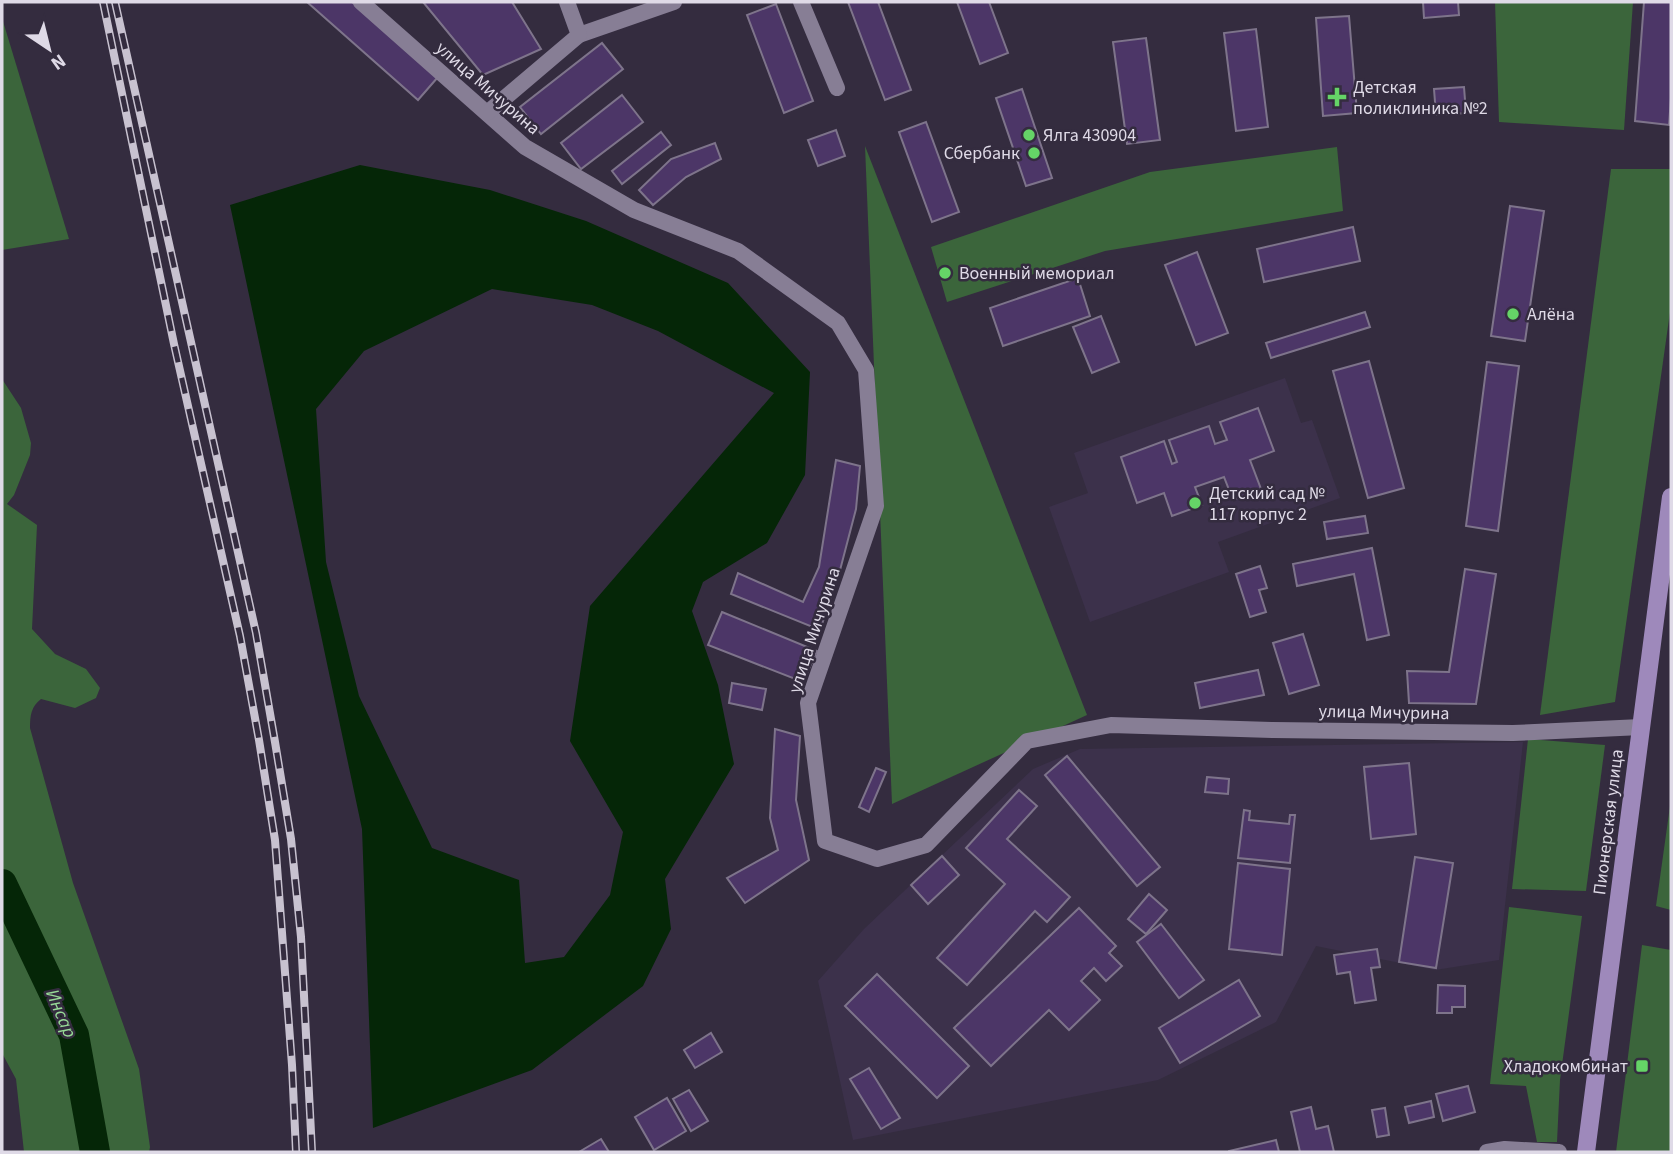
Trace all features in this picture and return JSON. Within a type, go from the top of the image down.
[{"type":"main road","name":"Пионерская улица","points":[[1586,1152],[1671,509]]},
{"type":"street","name":"улица Мичурина","points":[[361,2],[525,146],[634,210],[738,251],[838,323],[866,370],[876,506],[808,703],[825,841],[877,859],[926,845],[1027,741],[1111,725],[1500,733],[1641,727]]},
{"type":"street","points":[[567,2],[579,35]]},
{"type":"street","points":[[487,113],[579,35],[674,2]]},
{"type":"street","points":[[801,2],[837,88]]},
{"type":"street","points":[[1487,1152],[1504,1149],[1559,1152]]},
{"type":"shaded area","points":[[1495,2],[1633,2],[1624,130],[1499,122]]},
{"type":"shaded area","points":[[2,18],[69,239],[2,250]]},
{"type":"shaded area","points":[[865,146],[1087,715],[892,804]]},
{"type":"shaded area","points":[[1337,147],[1343,211],[1105,251],[947,302],[931,247],[1150,172]]},
{"type":"shaded area","points":[[360,165],[490,190],[586,221],[728,283],[810,372],[805,475],[767,543],[703,582],[692,611],[718,685],[734,764],[665,879],[671,929],[643,986],[532,1070],[373,1128],[362,829],[230,205]],"holes":[[[492,289],[592,305],[658,331],[774,393],[590,606],[570,741],[623,832],[610,895],[564,957],[525,963],[519,880],[432,848],[359,696],[326,562],[316,409],[364,351]]]},
{"type":"shaded area","points":[[1611,169],[1671,169],[1671,305],[1615,702],[1540,715]]},
{"type":"shaded area","name":"Детский сад № 117 корпус 2","points":[[1285,378],[1301,423],[1312,420],[1340,498],[1218,542],[1229,572],[1090,622],[1049,507],[1088,493],[1074,453]]},
{"type":"shaded area","points":[[2,379],[21,408],[31,443],[30,455],[14,495],[7,504],[37,525],[32,629],[55,654],[86,669],[100,688],[96,698],[75,708],[41,699],[32,712],[30,728],[73,883],[139,1069],[149,1152],[24,1152],[16,1079],[2,1053]]},
{"type":"shaded area","points":[[1528,739],[1605,745],[1586,891],[1512,889]]},
{"type":"shaded area","points":[[1523,742],[1499,960],[1435,970],[1316,946],[1276,1022],[1158,1080],[853,1140],[818,981],[864,929],[1033,769],[1080,749]]},
{"type":"shaded area","points":[[1671,799],[1671,910],[1656,906]]},
{"type":"shaded area","points":[[1509,907],[1582,916],[1560,1080],[1557,1142],[1537,1142],[1526,1086],[1490,1084]]},
{"type":"shaded area","points":[[1642,945],[1671,950],[1671,1152],[1616,1152]]},
{"type":"building","points":[[307,2],[352,2],[438,77],[418,100]]},
{"type":"building","points":[[423,2],[512,2],[541,49],[483,75]]},
{"type":"building","points":[[848,2],[878,2],[911,90],[885,100]]},
{"type":"building","points":[[957,2],[989,2],[1008,53],[980,64]]},
{"type":"building","points":[[1423,2],[1458,2],[1459,15],[1424,18]]},
{"type":"building","points":[[1644,2],[1671,2],[1669,125],[1635,121]]},
{"type":"building","points":[[776,4],[813,101],[784,113],[747,15]]},
{"type":"building","points":[[1349,16],[1357,113],[1323,116],[1316,18]]},
{"type":"building","points":[[1256,29],[1268,127],[1236,131],[1224,33]]},
{"type":"building","points":[[1146,38],[1160,140],[1127,144],[1113,42]]},
{"type":"building","points":[[602,43],[623,69],[541,134],[520,107]]},
{"type":"building","points":[[1464,87],[1466,113],[1436,115],[1434,89]]},
{"type":"building","points":[[1022,89],[1052,178],[1026,186],[996,98]]},
{"type":"building","points":[[622,95],[643,122],[581,169],[561,143]]},
{"type":"building","points":[[926,122],[959,212],[932,222],[899,132]]},
{"type":"building","points":[[836,130],[845,156],[818,166],[808,140]]},
{"type":"building","points":[[661,132],[671,145],[622,184],[612,171]]},
{"type":"building","points":[[715,143],[721,159],[686,177],[653,205],[639,190],[671,159]]},
{"type":"building","points":[[1510,206],[1544,211],[1525,341],[1491,336]]},
{"type":"building","points":[[1353,227],[1360,261],[1264,282],[1257,249]]},
{"type":"building","points":[[1197,252],[1228,333],[1196,345],[1165,265]]},
{"type":"building","points":[[1078,278],[1090,316],[1003,346],[990,308]]},
{"type":"building","points":[[1365,312],[1370,327],[1271,358],[1266,343]]},
{"type":"building","points":[[1101,316],[1119,362],[1092,373],[1073,327]]},
{"type":"building","points":[[1369,361],[1404,488],[1368,498],[1333,371]]},
{"type":"building","points":[[1487,362],[1519,366],[1498,531],[1466,526]]},
{"type":"building","points":[[1258,408],[1274,451],[1250,460],[1261,489],[1233,500],[1224,477],[1195,487],[1202,505],[1172,516],[1164,493],[1137,503],[1121,457],[1164,441],[1172,464],[1177,462],[1169,440],[1209,426],[1215,444],[1227,440],[1220,422]]},
{"type":"building","points":[[836,460],[860,466],[856,509],[839,574],[820,630],[731,594],[738,573],[803,602],[819,567]]},
{"type":"building","points":[[1365,516],[1368,533],[1327,539],[1324,522]]},
{"type":"building","points":[[1372,548],[1389,635],[1367,640],[1354,574],[1297,586],[1293,564]]},
{"type":"building","points":[[1260,566],[1267,588],[1259,590],[1266,612],[1250,617],[1236,574]]},
{"type":"building","points":[[1465,569],[1496,574],[1476,704],[1409,703],[1407,671],[1449,672]]},
{"type":"building","points":[[722,612],[817,651],[803,682],[708,645]]},
{"type":"building","points":[[1303,634],[1319,685],[1289,694],[1273,643]]},
{"type":"building","points":[[1258,670],[1264,695],[1200,708],[1195,683]]},
{"type":"building","points":[[732,683],[766,689],[762,710],[729,703]]},
{"type":"building","points":[[775,729],[800,736],[796,800],[809,860],[745,903],[727,878],[778,850],[770,818]]},
{"type":"building","points":[[1067,756],[1160,867],[1137,886],[1045,775]]},
{"type":"building","points":[[1409,763],[1416,834],[1371,839],[1364,767]]},
{"type":"building","points":[[876,768],[886,772],[869,812],[859,807]]},
{"type":"building","points":[[1207,777],[1229,779],[1228,794],[1205,792]]},
{"type":"building","points":[[1019,790],[1037,806],[1007,839],[1070,897],[1047,922],[1035,911],[967,985],[937,958],[1005,884],[966,848]]},
{"type":"building","points":[[1244,810],[1250,811],[1249,820],[1289,824],[1290,815],[1295,815],[1290,863],[1238,858]]},
{"type":"building","points":[[942,856],[959,875],[928,904],[911,885]]},
{"type":"building","points":[[1415,857],[1453,863],[1436,968],[1399,962]]},
{"type":"building","points":[[1238,863],[1290,869],[1282,955],[1229,949]]},
{"type":"building","points":[[1149,894],[1167,910],[1146,934],[1128,919]]},
{"type":"building","points":[[1079,908],[1116,946],[1109,953],[1122,966],[1106,981],[1094,968],[1081,981],[1100,1000],[1069,1030],[1049,1010],[991,1066],[954,1028]]},
{"type":"building","points":[[1161,924],[1204,980],[1179,998],[1137,942]]},
{"type":"building","points":[[1377,949],[1380,967],[1371,968],[1376,1000],[1355,1003],[1350,972],[1337,974],[1334,955]]},
{"type":"building","points":[[877,974],[969,1066],[937,1098],[845,1006]]},
{"type":"building","points":[[1239,980],[1260,1016],[1180,1063],[1159,1028]]},
{"type":"building","points":[[1438,985],[1465,986],[1465,1007],[1452,1007],[1452,1013],[1437,1013]]},
{"type":"building","points":[[711,1033],[722,1052],[695,1068],[684,1050]]},
{"type":"building","points":[[869,1068],[900,1118],[881,1129],[850,1079]]},
{"type":"building","points":[[1468,1086],[1475,1112],[1443,1121],[1436,1094]]},
{"type":"building","points":[[689,1090],[708,1121],[691,1131],[673,1099]]},
{"type":"building","points":[[667,1098],[686,1131],[654,1150],[635,1117]]},
{"type":"building","points":[[1431,1101],[1434,1117],[1409,1123],[1405,1107]]},
{"type":"building","points":[[1311,1107],[1316,1129],[1328,1126],[1334,1152],[1300,1152],[1291,1112]]},
{"type":"building","points":[[1385,1108],[1389,1135],[1377,1137],[1372,1110]]},
{"type":"building","points":[[601,1139],[609,1152],[579,1152]]},
{"type":"building","points":[[1276,1140],[1279,1152],[1229,1152],[1229,1151]]},
{"type":"waterway","name":"Инсар","points":[[2,884],[74,1035],[95,1152]]},
{"type":"railway","points":[[103,2],[174,344],[240,636],[259,740],[275,840],[296,1152]]},
{"type":"railway","points":[[115,2],[256,633],[275,742],[291,839],[301,937],[312,1152]]},
{"type":"place","name":"Детская поликлиника №2","points":[[1337,97]]},
{"type":"place","name":"Ялга 430904","points":[[1029,135]]},
{"type":"place","name":"Сбербанк","points":[[1034,153]]},
{"type":"place","name":"Военный мемориал","points":[[945,273]]},
{"type":"place","name":"Алёна","points":[[1513,314]]},
{"type":"place","name":"Детский сад № 117 корпус 2","points":[[1195,503]]},
{"type":"place","name":"Хладокомбинат","points":[[1642,1066]]}]
